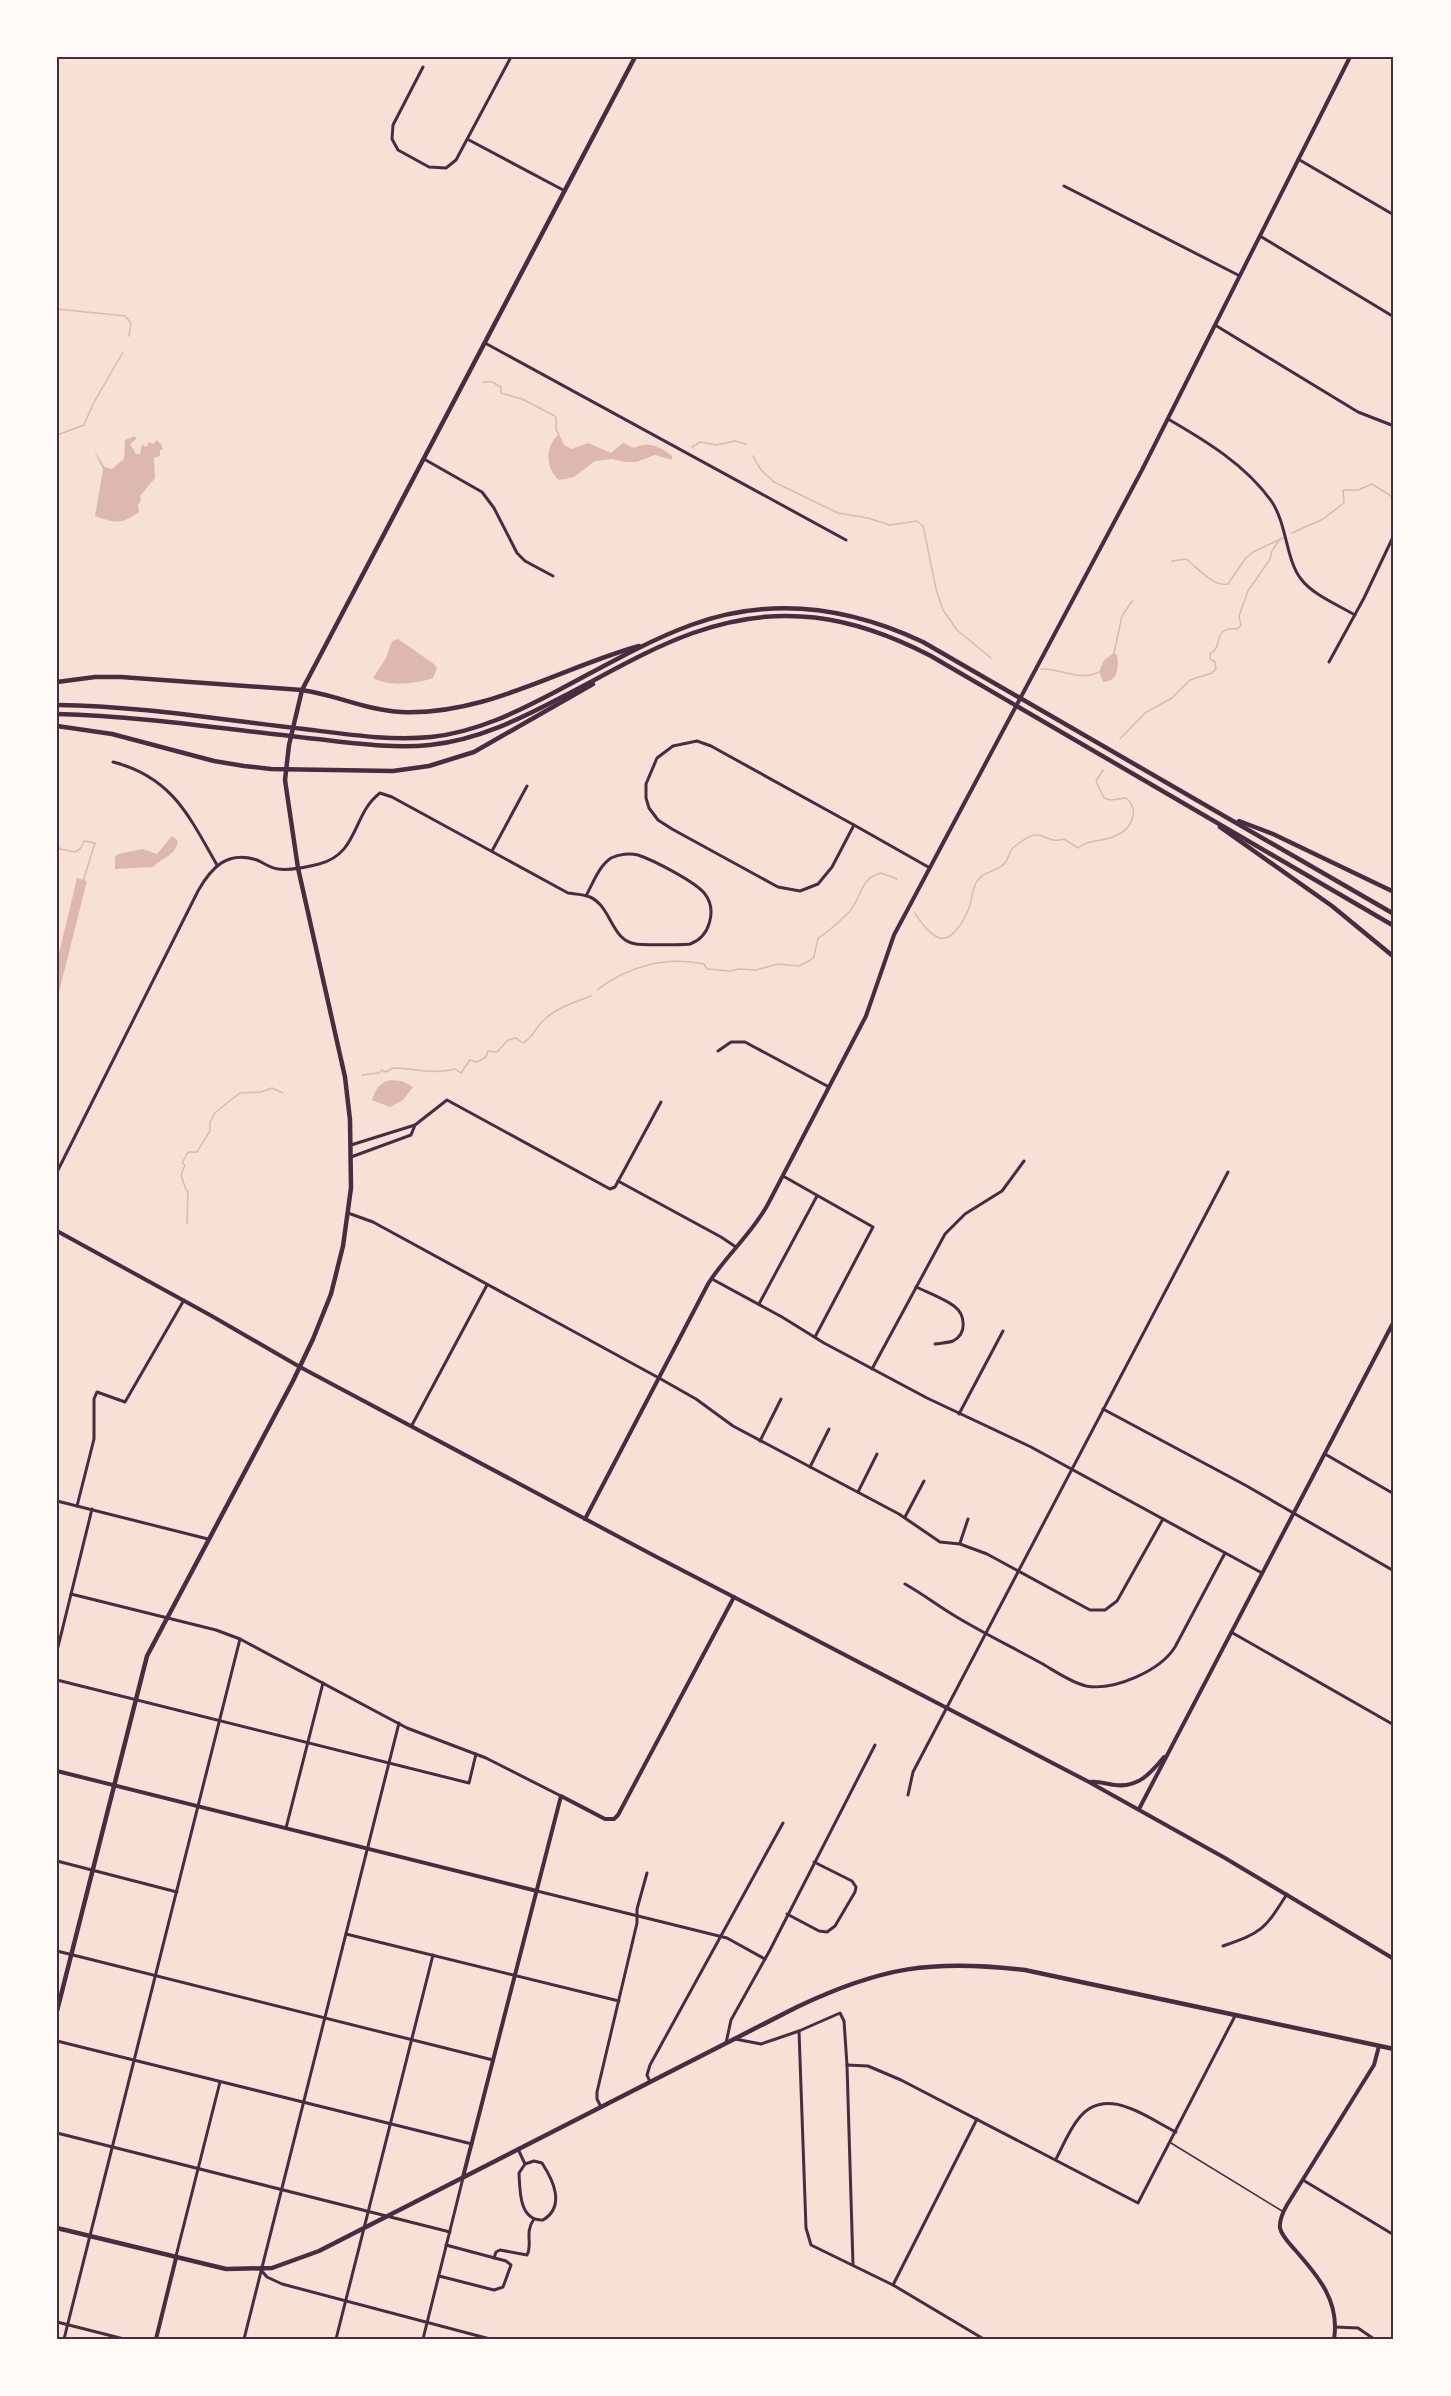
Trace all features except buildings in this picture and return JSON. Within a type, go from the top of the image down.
[{"type":"main road","points":[[57,2011],[147,1656],[300,1367],[331,1294],[342,1254],[348,1213],[351,1156],[345,1077],[298,868],[287,799],[285,769],[294,717],[302,690],[635,57]]},
{"type":"main road","points":[[57,705],[123,708],[395,738],[433,736],[462,731],[508,716],[653,642],[705,620],[770,608],[826,610],[864,618],[931,647],[1394,914]]},
{"type":"main road","points":[[57,714],[126,717],[268,734],[412,746],[460,741],[518,720],[677,639],[724,623],[756,617],[790,616],[843,621],[893,637],[931,656],[1394,926]]},
{"type":"main road","points":[[57,682],[95,677],[127,678],[302,690],[381,710],[411,712],[447,710],[487,700],[615,653],[653,642]]},
{"type":"main road","points":[[57,726],[112,734],[224,763],[285,769],[393,771],[416,769],[474,752],[576,695],[602,677]]},
{"type":"main road","points":[[1198,811],[1332,906],[1394,957]]},
{"type":"main road","points":[[1225,816],[1273,834],[1394,892]]},
{"type":"main road","points":[[57,2228],[226,2269],[261,2270],[297,2260],[733,2039],[853,1982],[887,1972],[948,1964],[987,1965],[1025,1970],[1394,2049]]},
{"type":"street","points":[[423,67],[393,126],[392,139],[398,150],[429,167],[440,169],[451,165],[456,160],[469,140],[512,57]]},
{"type":"street","points":[[585,1519],[712,1279],[759,1220],[783,1176],[866,1016],[894,935],[1026,690],[1168,418],[1238,275],[1350,57]]},
{"type":"street","points":[[469,140],[565,191]]},
{"type":"street","points":[[1298,159],[1394,215]]},
{"type":"street","points":[[1064,186],[1238,275]]},
{"type":"street","points":[[1259,235],[1394,317]]},
{"type":"street","points":[[1214,324],[1358,412],[1394,426]]},
{"type":"street","points":[[485,343],[846,540]]},
{"type":"street","points":[[1168,418],[1232,460],[1255,482],[1277,512],[1296,570],[1302,580],[1355,615]]},
{"type":"street","points":[[423,459],[482,492],[494,508],[517,553],[525,561],[553,576]]},
{"type":"street","points":[[1329,662],[1394,535]]},
{"type":"street","points":[[854,825],[822,881],[805,891],[789,890],[778,887],[663,823],[647,803],[646,784],[657,758],[664,751],[682,743],[702,742],[854,825],[930,868]]},
{"type":"street","points":[[113,762],[146,774],[172,794],[188,814],[217,865]]},
{"type":"street","points":[[492,851],[527,786]]},
{"type":"street","points":[[57,1172],[198,891],[207,876],[217,865],[226,860],[245,858],[280,870],[334,859],[342,852],[368,805],[380,793],[393,797],[568,893],[586,896],[598,903],[615,930],[624,940],[632,944],[690,944],[702,936],[712,911],[710,903],[698,887],[637,855],[618,855],[611,858],[603,866],[586,896]]},
{"type":"street","points":[[718,1051],[731,1042],[745,1042],[829,1087]]},
{"type":"street","points":[[351,1145],[416,1125],[447,1100],[610,1189],[615,1187],[661,1102]]},
{"type":"street","points":[[351,1156],[411,1135],[416,1125]]},
{"type":"street","points":[[872,1369],[945,1234],[965,1214],[1002,1191],[1024,1161]]},
{"type":"street","points":[[908,1794],[913,1772],[1228,1172]]},
{"type":"street","points":[[783,1176],[873,1227],[814,1337]]},
{"type":"street","points":[[618,1181],[736,1247]]},
{"type":"street","points":[[759,1304],[817,1196]]},
{"type":"street","points":[[348,1213],[374,1222],[659,1378],[696,1399],[717,1417],[905,1517],[940,1542],[960,1544],[987,1554],[1086,1608],[1095,1611],[1105,1610],[1117,1601],[1163,1519]]},
{"type":"street","points":[[57,1231],[184,1300],[300,1367],[1139,1809],[1394,1959]]},
{"type":"street","points":[[712,1279],[872,1369],[1072,1469],[1262,1573]]},
{"type":"street","points":[[412,1425],[488,1285]]},
{"type":"street","points":[[916,1287],[952,1305],[963,1317],[963,1330],[959,1336],[951,1342],[934,1344]]},
{"type":"street","points":[[77,1506],[93,1438],[94,1399],[97,1392],[125,1402],[184,1300]]},
{"type":"street","points":[[1139,1809],[1394,1321]]},
{"type":"street","points":[[959,1414],[1003,1331]]},
{"type":"street","points":[[760,1441],[781,1399]]},
{"type":"street","points":[[1103,1409],[1294,1513],[1394,1571]]},
{"type":"street","points":[[810,1467],[829,1429]]},
{"type":"street","points":[[858,1492],[877,1454]]},
{"type":"street","points":[[1325,1454],[1394,1494]]},
{"type":"street","points":[[905,1517],[924,1480]]},
{"type":"street","points":[[57,1500],[208,1539]]},
{"type":"street","points":[[57,1650],[92,1509]]},
{"type":"street","points":[[960,1544],[968,1520]]},
{"type":"street","points":[[904,1584],[987,1634],[1081,1684],[1096,1687],[1118,1683],[1148,1671],[1166,1660],[1225,1553]]},
{"type":"street","points":[[71,1594],[216,1630],[240,1639],[399,1724],[476,1754],[609,1820],[614,1819],[621,1810],[734,1597]]},
{"type":"street","points":[[1231,1632],[1394,1725]]},
{"type":"street","points":[[64,2339],[240,1639]]},
{"type":"street","points":[[57,1680],[469,1783],[476,1754]]},
{"type":"street","points":[[286,1828],[323,1683]]},
{"type":"street","points":[[244,2339],[399,1724]]},
{"type":"street","points":[[726,2043],[731,2020],[765,1959],[875,1744]]},
{"type":"street","points":[[1089,1782],[1101,1781],[1125,1786],[1133,1784],[1144,1779],[1169,1751]]},
{"type":"street","points":[[57,1771],[720,1937],[736,1942],[765,1959]]},
{"type":"street","points":[[423,2339],[561,1797]]},
{"type":"street","points":[[650,2082],[647,2075],[650,2066],[783,1823]]},
{"type":"street","points":[[57,1861],[177,1892]]},
{"type":"street","points":[[787,1914],[819,1931],[827,1932],[835,1926],[855,1892],[856,1887],[852,1881],[814,1862]]},
{"type":"street","points":[[601,2107],[597,2099],[597,2092],[647,1873]]},
{"type":"street","points":[[1223,1946],[1251,1936],[1266,1926],[1287,1894]]},
{"type":"street","points":[[346,1934],[619,2001]]},
{"type":"street","points":[[57,1951],[493,2060]]},
{"type":"street","points":[[336,2339],[432,1955]]},
{"type":"street","points":[[733,2039],[761,2044],[840,2013],[844,2021],[847,2065],[853,2266]]},
{"type":"street","points":[[847,2065],[868,2066],[884,2073],[1056,2159],[1138,2203],[1236,2016]]},
{"type":"street","points":[[799,2031],[806,2222],[807,2238],[811,2245],[893,2285],[982,2338]]},
{"type":"street","points":[[57,2041],[472,2144]]},
{"type":"street","points":[[1334,2339],[1332,2302],[1323,2283],[1282,2233],[1281,2221],[1283,2212],[1374,2065],[1379,2046]]},
{"type":"street","points":[[156,2339],[220,2082]]},
{"type":"street","points":[[1056,2159],[1078,2119],[1087,2110],[1104,2102],[1118,2103],[1176,2132]]},
{"type":"street","points":[[893,2285],[977,2119]]},
{"type":"street","points":[[57,2133],[450,2232]]},
{"type":"street","points":[[518,2149],[525,2164]]},
{"type":"street","points":[[534,2160],[542,2163],[550,2176],[557,2196],[549,2216],[541,2220],[527,2215],[523,2205],[519,2173],[525,2164],[534,2160]]},
{"type":"street","points":[[1303,2179],[1394,2235]]},
{"type":"street","points":[[494,2258],[496,2252],[500,2250],[522,2256],[527,2255],[530,2249],[527,2237],[530,2224],[534,2219]]},
{"type":"street","points":[[439,2276],[491,2289],[501,2288],[505,2285],[511,2265],[509,2262],[446,2245]]},
{"type":"street","points":[[261,2270],[267,2277],[282,2284],[490,2339]]},
{"type":"street","points":[[57,2322],[124,2339]]},
{"type":"street","points":[[1335,2327],[1359,2328],[1374,2339]]},
{"type":"lane","points":[[1170,2143],[1283,2212]]},
{"type":"shaded area","points":[[559,434],[564,445],[572,449],[588,443],[611,453],[623,443],[634,448],[649,445],[667,452],[672,456],[672,460],[655,455],[636,462],[612,459],[595,461],[574,477],[559,480],[551,469],[548,457],[551,445]]},
{"type":"shaded area","points":[[135,436],[136,439],[130,444],[136,454],[140,454],[142,444],[146,447],[149,442],[154,444],[156,440],[161,444],[163,450],[160,450],[160,456],[154,458],[155,478],[140,496],[139,512],[118,522],[95,516],[103,469],[94,451],[105,467],[112,469],[124,459],[125,440]]},
{"type":"shaded area","points":[[398,639],[434,664],[437,668],[433,678],[402,684],[386,683],[373,678],[386,658],[392,641]]},
{"type":"shaded area","points":[[1114,653],[1117,655],[1118,665],[1115,677],[1103,682],[1099,672],[1104,660]]},
{"type":"shaded area","points":[[172,836],[178,841],[174,850],[153,867],[115,869],[115,857],[118,854],[143,849],[157,854]]},
{"type":"shaded area","points":[[77,878],[87,881],[57,1000],[57,962]]},
{"type":"shaded area","points":[[391,1080],[402,1081],[413,1087],[403,1100],[390,1107],[372,1100],[378,1087]]},
{"type":"waterway","points":[[57,309],[125,316],[131,323],[129,336]]},
{"type":"waterway","points":[[57,435],[84,425],[93,404],[123,352]]},
{"type":"waterway","points":[[483,382],[492,382],[501,387],[501,393],[522,399],[556,417],[556,430],[559,434]]},
{"type":"waterway","points":[[692,447],[700,442],[716,445],[735,441],[746,444]]},
{"type":"waterway","points":[[753,456],[761,470],[774,482],[838,513],[868,518],[890,525],[917,521],[923,526],[936,589],[943,610],[957,630],[991,658]]},
{"type":"waterway","points":[[1292,533],[1323,519],[1344,503],[1343,490],[1358,490],[1372,484],[1394,498]]},
{"type":"waterway","points":[[1172,561],[1186,559],[1211,580],[1228,584],[1245,559],[1253,552],[1283,538]]},
{"type":"waterway","points":[[1120,739],[1145,713],[1172,698],[1190,680],[1212,673],[1216,669],[1215,662],[1210,659],[1210,654],[1217,646],[1224,631],[1237,629],[1241,625],[1239,616],[1248,591],[1270,559],[1280,539]]},
{"type":"waterway","points":[[1114,653],[1122,616],[1133,600]]},
{"type":"waterway","points":[[1041,669],[1084,676],[1099,672]]},
{"type":"waterway","points":[[915,913],[933,935],[948,937],[958,928],[965,916],[979,879],[998,869],[1006,861],[1012,849],[1032,835],[1053,840],[1064,839],[1078,848],[1086,843],[1121,833],[1132,820],[1133,809],[1126,798],[1111,800],[1104,798],[1096,781],[1103,770]]},
{"type":"waterway","points":[[57,843],[60,849],[75,852],[80,849],[84,841],[95,843],[83,881]]},
{"type":"waterway","points":[[597,990],[634,969],[662,962],[690,962],[704,964],[707,969],[730,971],[756,970],[778,964],[799,966],[814,957],[818,938],[850,911],[869,879],[881,873],[897,879]]},
{"type":"waterway","points":[[362,1075],[379,1073],[382,1070],[386,1072],[393,1068],[431,1071],[455,1069],[461,1073],[470,1060],[477,1062],[486,1057],[488,1051],[497,1052],[508,1040],[516,1038],[523,1043],[555,1011],[591,996]]},
{"type":"waterway","points":[[187,1224],[188,1191],[181,1175],[185,1165],[182,1163],[188,1152],[197,1152],[210,1131],[210,1122],[215,1113],[240,1093],[261,1092],[272,1088],[283,1093]]}]
